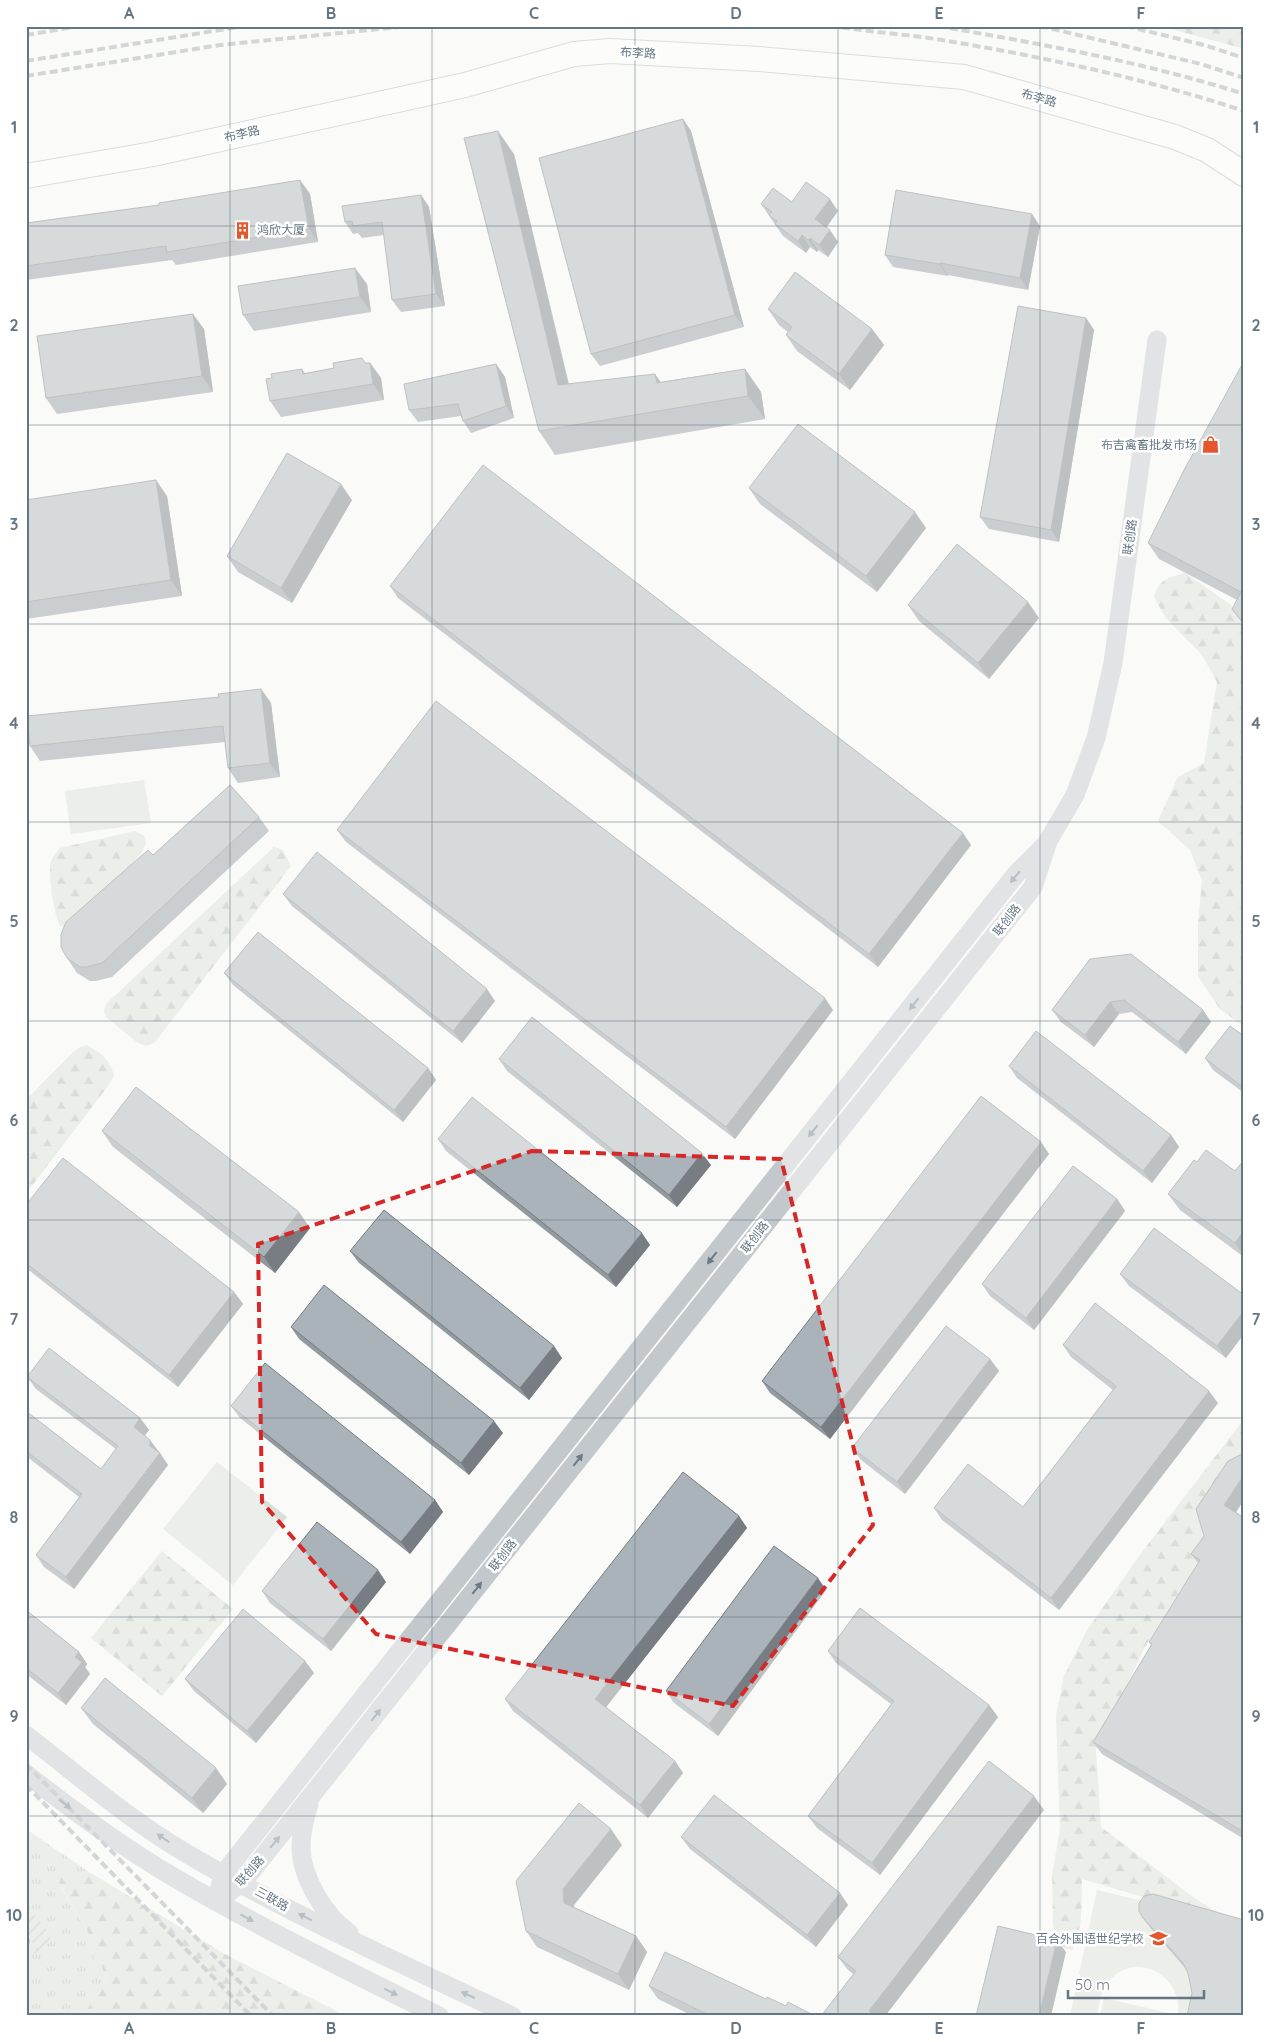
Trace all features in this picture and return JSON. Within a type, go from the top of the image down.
[{"type":"main road","name":"布李路","points":[[26,176],[153,154],[465,85],[574,54],[610,51],[759,59],[964,77],[1175,137],[1207,150],[1244,174]]},
{"type":"street","name":"联创路","points":[[216,1901],[224,1873],[1017,873],[1048,841],[1075,796],[1096,738],[1113,663],[1157,340]]},
{"type":"street","name":"联创路","points":[[216,1901],[242,1883],[1034,887],[1048,841]]},
{"type":"street","name":"三联路","points":[[26,1735],[142,1824],[183,1851],[288,1908],[512,2016]]},
{"type":"street","points":[[26,1774],[94,1826],[174,1877],[327,1961],[440,2016]]},
{"type":"street","points":[[312,1796],[303,1822],[301,1847],[304,1866],[315,1891],[330,1914],[345,1930],[368,1947]]},
{"type":"highlighted area","points":[[532,1151],[781,1159],[873,1525],[733,1706],[376,1634],[262,1502],[258,1244]]},
{"type":"green space","points":[[1160,26],[1244,26],[1244,49],[1241,48]]},
{"type":"green space","points":[[1185,573],[1231,605],[1244,629],[1244,1027],[1219,1008],[1198,976],[1198,922],[1202,881],[1190,850],[1158,821],[1178,777],[1204,763],[1217,682],[1202,655],[1165,617],[1154,597],[1162,582]]},
{"type":"green space","points":[[144,780],[151,823],[71,834],[65,791]]},
{"type":"green space","points":[[135,831],[144,836],[146,844],[141,854],[73,925],[60,926],[54,905],[50,872],[51,861],[56,852],[60,848]]},
{"type":"green space","points":[[274,847],[283,850],[291,866],[155,1042],[146,1046],[138,1043],[106,1017],[104,1011],[106,1004]]},
{"type":"green space","points":[[87,1045],[104,1058],[114,1076],[31,1187],[26,1188],[26,1100],[72,1053],[80,1047]]},
{"type":"green space","points":[[1244,1419],[1244,1465],[1220,1495],[1201,1528],[1206,1549],[1144,1649],[1096,1750],[1101,1827],[1193,1897],[1235,1924],[1082,1879],[1081,1915],[1076,1942],[1072,1950],[1066,1949],[1057,1943],[1053,1924],[1052,1876],[1060,1828],[1056,1716],[1064,1676],[1087,1630],[1140,1555]]},
{"type":"green space","points":[[217,1462],[287,1517],[233,1585],[163,1529]]},
{"type":"green space","points":[[162,1551],[233,1609],[162,1696],[91,1638]]},
{"type":"green space","points":[[26,1829],[89,1872],[70,1876],[60,1886],[88,1932],[95,1963],[101,1961],[106,1983],[82,2016],[26,2016]]},
{"type":"green space","points":[[89,1872],[223,1953],[346,2016],[82,2016],[106,1983],[101,1962],[95,1963],[88,1932],[59,1883],[61,1878]]},
{"type":"green space","points":[[1097,1890],[1155,1904],[1216,2016],[1178,2016],[1178,2001],[1173,1987],[1164,1977],[1153,1970],[1141,1967],[1128,1968],[1116,1975],[1105,1986],[1097,2016],[1070,2016]]},
{"type":"green space","points":[[26,1903],[50,1935],[49,1943],[35,1956],[26,1924]]},
{"type":"green space","points":[[1104,1998],[1177,2015],[1177,2016],[1100,2016]]},
{"type":"building","points":[[683,119],[735,315],[591,354],[539,158]]},
{"type":"building","points":[[498,131],[558,385],[655,374],[657,383],[745,369],[748,396],[539,431],[464,138]]},
{"type":"building","points":[[300,180],[309,229],[167,252],[166,246],[26,266],[26,223],[159,205],[159,203]]},
{"type":"building","points":[[806,182],[830,199],[815,219],[830,230],[819,245],[802,235],[798,241],[775,224],[777,221],[769,215],[772,212],[761,204],[773,188],[792,202]]},
{"type":"building","points":[[896,190],[1032,214],[1020,278],[885,255]]},
{"type":"building","points":[[421,195],[436,294],[392,300],[382,222],[353,226],[352,221],[345,222],[342,206]]},
{"type":"building","points":[[355,268],[360,297],[243,315],[238,286]]},
{"type":"building","points":[[795,272],[872,329],[839,374],[786,335],[792,327],[768,309]]},
{"type":"building","points":[[1018,306],[1086,318],[1051,530],[980,517]]},
{"type":"building","points":[[193,314],[202,376],[46,398],[37,336]]},
{"type":"building","points":[[362,358],[365,363],[370,363],[373,384],[270,401],[266,379],[272,378],[271,374],[302,369],[303,374],[334,368],[333,363]]},
{"type":"building","points":[[1244,361],[1244,624],[1232,609],[1241,592],[1148,543],[1184,470]]},
{"type":"building","points":[[496,364],[506,406],[463,421],[458,404],[409,410],[404,384]]},
{"type":"building","points":[[798,424],[915,512],[866,576],[749,488]]},
{"type":"building","points":[[287,453],[341,484],[281,588],[227,556]]},
{"type":"building","points":[[483,465],[963,833],[869,954],[390,586]]},
{"type":"building","points":[[156,480],[171,580],[26,602],[26,500]]},
{"type":"building","points":[[957,544],[1028,602],[978,663],[908,605]]},
{"type":"building","points":[[261,689],[270,763],[228,768],[223,726],[30,746],[27,716],[219,697],[218,694]]},
{"type":"building","points":[[436,701],[825,998],[726,1127],[337,830]]},
{"type":"building","points":[[230,785],[259,817],[102,963],[80,967],[67,958],[61,947],[61,934],[66,922],[148,850],[153,855]]},
{"type":"building","points":[[317,852],[487,989],[453,1031],[283,894]]},
{"type":"building","points":[[258,932],[428,1068],[394,1110],[224,973]]},
{"type":"building","points":[[1131,954],[1203,1010],[1178,1042],[1124,1000],[1110,1002],[1085,1035],[1052,1010],[1090,959]]},
{"type":"building","points":[[532,1017],[702,1153],[669,1195],[499,1059]]},
{"type":"building","points":[[1230,1026],[1244,1036],[1244,1088],[1205,1058]]},
{"type":"building","points":[[1036,1031],[1171,1135],[1143,1171],[1009,1066]]},
{"type":"building","points":[[136,1087],[299,1212],[264,1257],[102,1131]]},
{"type":"building","points":[[981,1096],[1041,1142],[821,1427],[762,1381]]},
{"type":"building","points":[[472,1097],[642,1233],[608,1275],[438,1139]]},
{"type":"building","points":[[1206,1150],[1235,1171],[1244,1160],[1244,1231],[1235,1243],[1168,1194],[1194,1160],[1197,1162]]},
{"type":"building","points":[[63,1158],[234,1292],[169,1375],[26,1263],[26,1205]]},
{"type":"building","points":[[1073,1166],[1117,1199],[1026,1318],[982,1284]]},
{"type":"building","points":[[384,1210],[554,1346],[520,1388],[350,1251]]},
{"type":"building","points":[[1154,1228],[1244,1295],[1244,1311],[1217,1346],[1120,1274]]},
{"type":"building","points":[[324,1285],[494,1421],[461,1463],[291,1327]]},
{"type":"building","points":[[1095,1303],[1209,1391],[1051,1598],[934,1508],[968,1464],[1023,1507],[1116,1386],[1063,1345]]},
{"type":"building","points":[[946,1326],[990,1359],[897,1482],[852,1448]]},
{"type":"building","points":[[49,1348],[140,1418],[134,1427],[150,1440],[150,1446],[160,1453],[66,1577],[36,1555],[82,1494],[26,1451],[26,1411],[101,1469],[118,1446],[27,1377]]},
{"type":"building","points":[[265,1363],[435,1500],[401,1542],[231,1406]]},
{"type":"building","points":[[1244,1453],[1244,1475],[1224,1505],[1244,1518],[1244,1832],[1093,1742],[1152,1644],[1149,1642],[1200,1560],[1191,1554],[1204,1536],[1196,1509],[1228,1461]]},
{"type":"building","points":[[683,1472],[739,1516],[595,1699],[675,1761],[640,1805],[505,1699]]},
{"type":"building","points":[[317,1522],[378,1570],[323,1639],[262,1591]]},
{"type":"building","points":[[774,1546],[818,1578],[709,1724],[666,1691]]},
{"type":"building","points":[[860,1608],[989,1705],[872,1863],[808,1816],[894,1701],[828,1651]]},
{"type":"building","points":[[243,1609],[305,1661],[247,1731],[185,1679]]},
{"type":"building","points":[[26,1610],[79,1652],[75,1657],[82,1662],[58,1693],[26,1668]]},
{"type":"building","points":[[105,1678],[216,1768],[192,1798],[81,1708]]},
{"type":"building","points":[[989,1761],[1034,1796],[869,2011],[875,2016],[821,2016],[856,1971],[838,1957]]},
{"type":"building","points":[[714,1795],[840,1893],[807,1935],[681,1837]]},
{"type":"building","points":[[579,1803],[611,1829],[563,1889],[564,1903],[636,1936],[618,1974],[526,1931],[516,1881]]},
{"type":"building","points":[[1153,1894],[1244,1920],[1244,2016],[1187,2016],[1192,1993],[1188,1973],[1183,1963],[1139,1911],[1139,1903],[1144,1896]]},
{"type":"building","points":[[998,1926],[1057,1940],[1039,2016],[976,2016]]},
{"type":"building","points":[[665,1952],[766,1999],[767,1997],[786,2006],[788,2002],[815,2016],[711,2016],[649,1986]]},
{"type":"railway","points":[[26,35],[80,26]]},
{"type":"railway","points":[[26,61],[245,26]]},
{"type":"railway","points":[[26,76],[220,45],[410,26]]},
{"type":"railway","points":[[830,26],[936,39],[1091,69],[1168,88],[1244,111]]},
{"type":"railway","points":[[938,26],[1130,63],[1244,94]]},
{"type":"railway","points":[[1040,26],[1201,64],[1244,78]]},
{"type":"railway","points":[[1126,26],[1204,45],[1244,58]]},
{"type":"railway","points":[[26,1764],[273,2016]]},
{"type":"railway","points":[[26,1785],[251,2016]]},
{"type":"place","name":"鸿欣大厦","points":[[243,230]]},
{"type":"place","name":"布吉禽畜批发市场","points":[[1211,445]]},
{"type":"place","name":"百合外国语世纪学校","points":[[1158,1939]]}]
